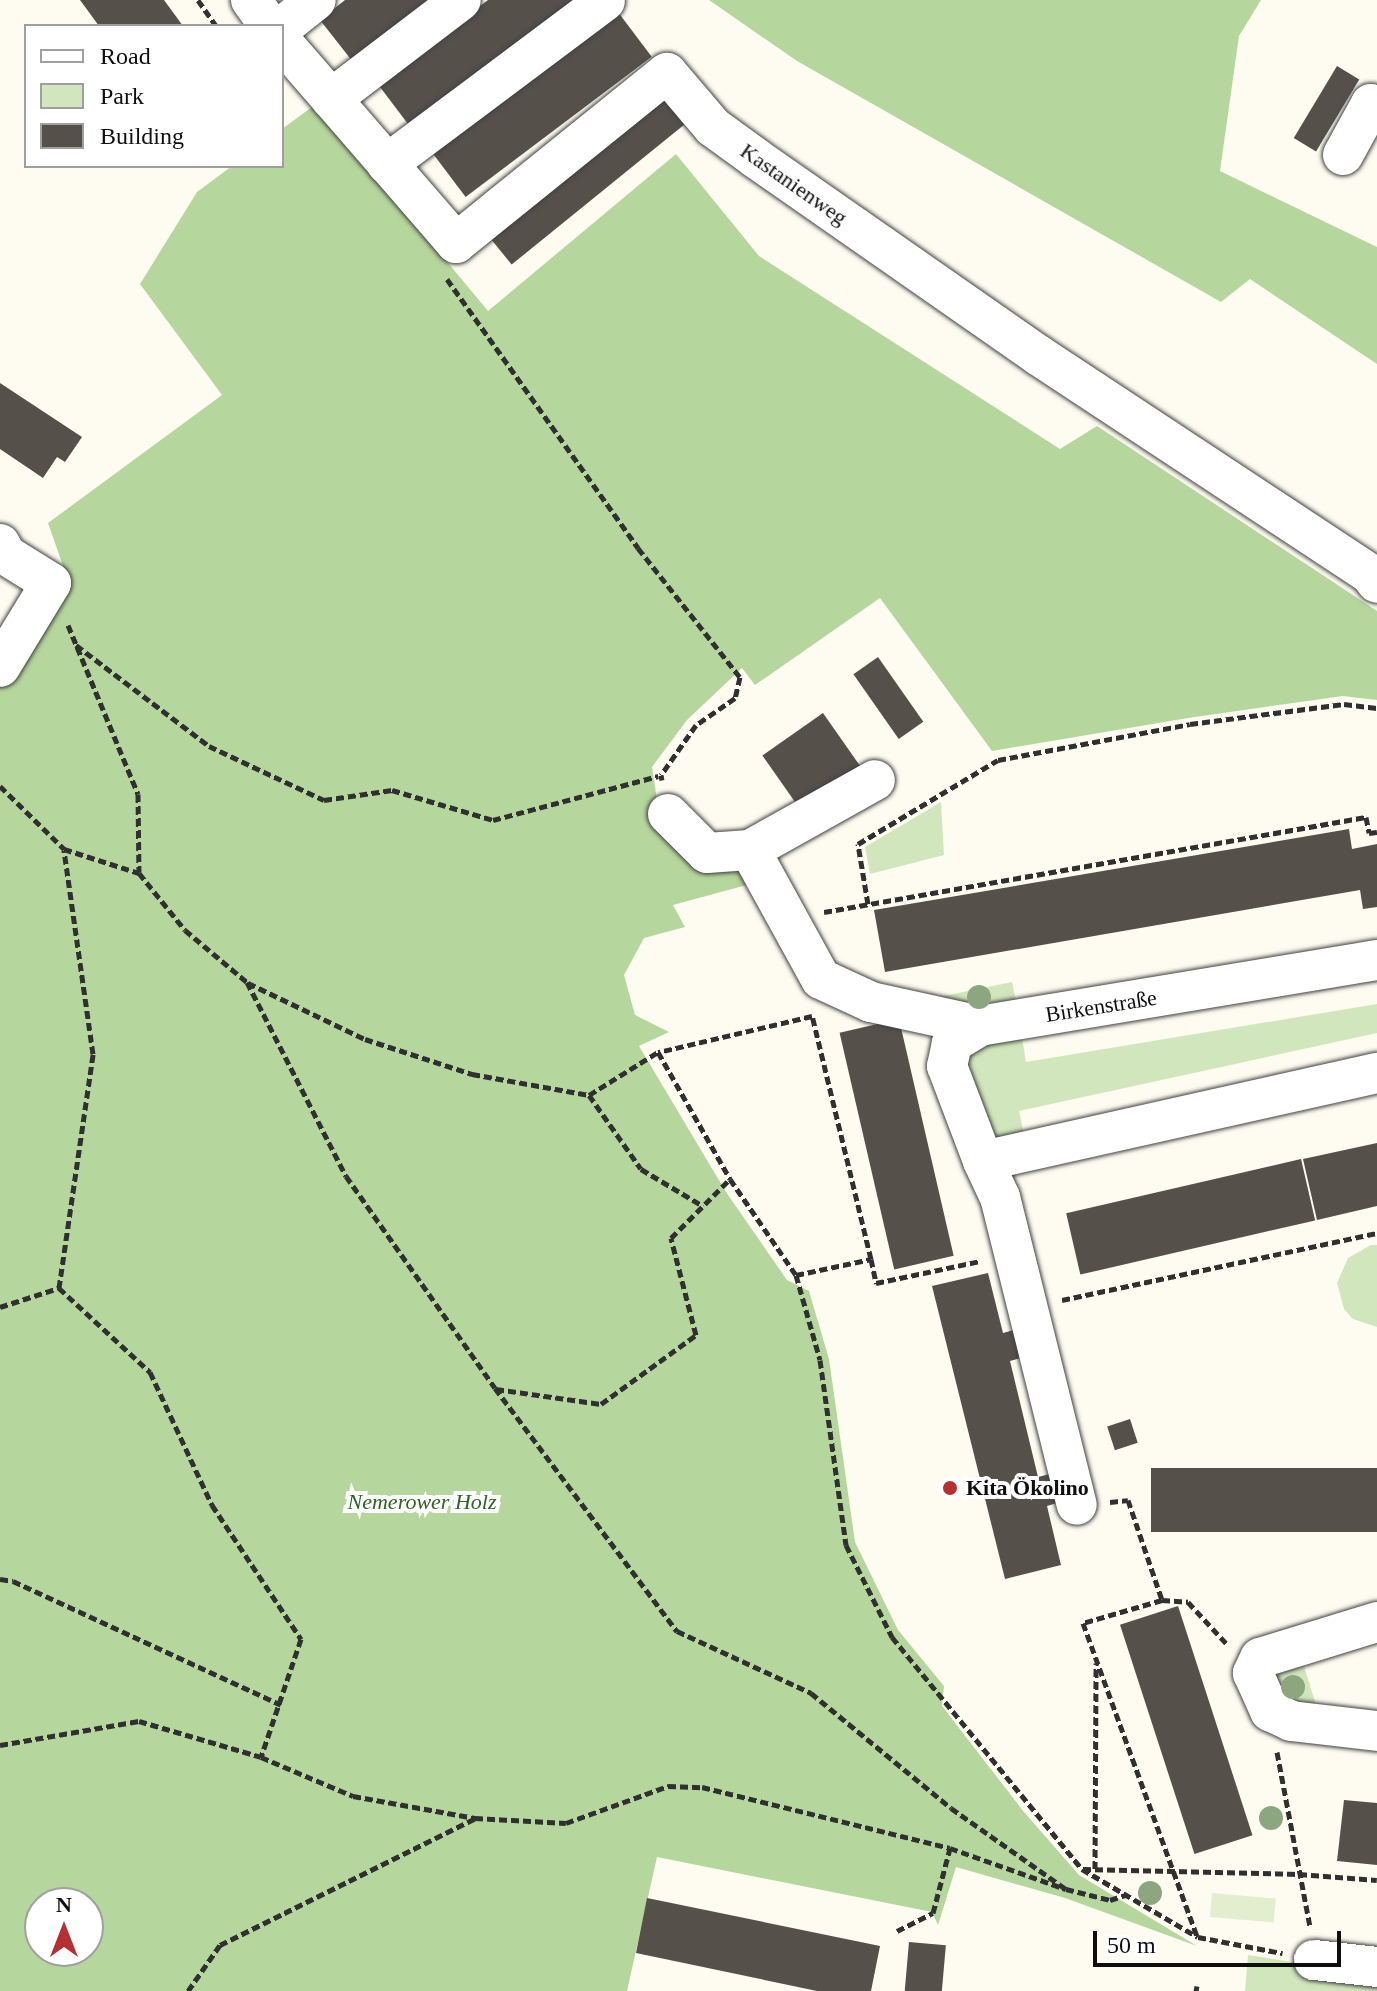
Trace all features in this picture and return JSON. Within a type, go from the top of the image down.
[{"type":"street","name":"Kastanienweg","points":[[251,0],[270,24]]},
{"type":"street","points":[[284,34],[316,0]]},
{"type":"street","points":[[331,99],[461,0]]},
{"type":"street","points":[[387,164],[605,1]]},
{"type":"street","name":"Kastanienweg","points":[[284,41],[456,243],[667,73],[713,127],[735,143],[1038,355],[1370,574],[1377,583]]},
{"type":"street","points":[[1343,155],[1371,104],[1377,108]]},
{"type":"street","points":[[0,667],[51,583],[3,550]]},
{"type":"street","points":[[668,814],[707,853],[750,850],[875,780]]},
{"type":"street","points":[[750,850],[821,979],[871,1002],[980,1026]]},
{"type":"street","name":"Birkenstraße","points":[[1077,1505],[1000,1197],[947,1066],[952,1043],[980,1026],[1377,960]]},
{"type":"street","points":[[983,1161],[1377,1073]]},
{"type":"street","points":[[1377,1622],[1260,1658],[1253,1673],[1270,1711],[1291,1721],[1377,1731]]},
{"type":"street","points":[[1314,1960],[1377,1967]]},
{"type":"path","points":[[198,0],[215,24]]},
{"type":"path","points":[[76,645],[209,746],[324,800],[392,790],[493,820],[661,775],[696,725],[735,698],[740,677],[638,548],[438,268]]},
{"type":"path","points":[[51,583],[138,794],[139,873]]},
{"type":"path","points":[[868,904],[858,844],[998,760],[1190,724],[1344,704],[1377,708]]},
{"type":"path","points":[[661,775],[668,814]]},
{"type":"path","points":[[0,786],[64,849],[139,873],[185,930],[247,982],[365,1039],[472,1074],[589,1095],[658,1052],[871,1002]]},
{"type":"path","points":[[790,919],[1366,817],[1369,833],[1377,832]]},
{"type":"path","points":[[59,1288],[93,1054],[64,849]]},
{"type":"path","points":[[247,982],[346,1176],[495,1388],[677,1631],[811,1693],[951,1808],[1066,1889]]},
{"type":"path","points":[[812,1016],[876,1283],[1013,1255]]},
{"type":"path","points":[[658,1052],[730,1179],[796,1275],[820,1360],[846,1545],[892,1637],[1082,1869],[1198,1937],[1314,1960],[1270,1711]]},
{"type":"path","points":[[589,1095],[641,1169],[703,1206]]},
{"type":"path","points":[[495,1388],[601,1404],[696,1335],[671,1238],[730,1179]]},
{"type":"path","points":[[1026,1308],[1377,1233]]},
{"type":"path","points":[[796,1275],[871,1259]]},
{"type":"path","points":[[0,1307],[59,1288]]},
{"type":"path","points":[[59,1288],[150,1372],[212,1505],[301,1639],[261,1757]]},
{"type":"path","points":[[1134,1519],[1162,1600]]},
{"type":"path","points":[[0,1579],[13,1581],[281,1705]]},
{"type":"path","points":[[1198,1937],[1083,1623],[1162,1600],[1188,1602],[1253,1673]]},
{"type":"path","points":[[1095,1869],[1096,1658]]},
{"type":"path","points":[[0,1745],[139,1721],[261,1757],[353,1796],[475,1818],[566,1823],[668,1786],[702,1787],[950,1848],[1066,1889],[1110,1900],[1126,1895]]},
{"type":"path","points":[[188,1991],[220,1945],[475,1818]]},
{"type":"path","points":[[897,1931],[933,1913],[950,1848]]},
{"type":"path","points":[[1082,1869],[1299,1874],[1377,1880]]},
{"type":"green space","points":[[709,0],[1261,0],[1239,36],[1220,171],[1377,247],[1377,364],[1250,279],[1221,302],[797,61]]},
{"type":"green space","name":"Nemerower Holz","points":[[316,104],[488,311],[676,154],[759,256],[1060,449],[1097,426],[1377,611],[1377,700],[1343,696],[992,751],[880,598],[755,685],[742,668],[687,720],[652,767],[660,819],[744,862],[754,883],[673,905],[685,927],[644,938],[624,975],[635,1015],[669,1032],[639,1046],[726,1192],[787,1280],[809,1291],[829,1359],[855,1542],[898,1630],[944,1686],[942,1706],[1024,1812],[1079,1875],[1197,1946],[1065,1898],[956,1867],[938,1925],[932,1912],[657,1857],[627,1991],[0,1991],[0,661],[69,583],[48,523],[222,395],[140,284],[197,192],[229,168],[284,168],[284,128]]},
{"type":"green space","points":[[941,802],[944,855],[870,874],[865,847]]},
{"type":"green space","points":[[1012,982],[1017,1006],[980,1011],[939,997]]},
{"type":"green space","points":[[1377,1004],[1377,1033],[1019,1111],[1025,1139],[1002,1143],[988,1137],[962,1068],[967,1049],[1021,1032],[1026,1062]]},
{"type":"green space","points":[[1371,1245],[1377,1245],[1377,1327],[1353,1319],[1344,1309],[1337,1283],[1348,1258]]},
{"type":"green space","points":[[1303,1663],[1317,1708],[1282,1699],[1274,1684],[1280,1669]]},
{"type":"green space","points":[[1212,1893],[1276,1899],[1274,1922],[1210,1917]]},
{"type":"green space","points":[[1248,1955],[1377,1975],[1377,1991],[1245,1991]]},
{"type":"building","points":[[80,0],[164,0],[182,24],[98,24]]},
{"type":"building","points":[[345,0],[433,0],[353,62],[320,20]]},
{"type":"building","points":[[488,0],[581,0],[411,128],[377,83]]},
{"type":"building","points":[[618,12],[652,57],[466,197],[432,152]]},
{"type":"building","points":[[1337,66],[1359,79],[1316,151],[1294,138]]},
{"type":"building","points":[[664,100],[684,125],[512,265],[491,240]]},
{"type":"building","points":[[0,383],[82,437],[65,462],[57,457],[43,478],[0,449]]},
{"type":"building","points":[[878,657],[923,722],[899,739],[853,674]]},
{"type":"building","points":[[823,713],[861,768],[801,810],[762,755]]},
{"type":"building","points":[[1349,829],[1352,849],[1377,844],[1377,907],[1363,909],[1360,890],[885,972],[874,910]]},
{"type":"building","points":[[899,1019],[954,1256],[894,1269],[840,1033]]},
{"type":"building","points":[[1377,1143],[1377,1206],[1317,1220],[1303,1159]]},
{"type":"building","points":[[1301,1159],[1315,1220],[1080,1275],[1066,1213]]},
{"type":"building","points":[[988,1273],[1003,1333],[1014,1330],[1021,1358],[1010,1361],[1038,1477],[1050,1474],[1057,1503],[1047,1506],[1061,1565],[1005,1579],[932,1286]]},
{"type":"building","points":[[1130,1419],[1138,1443],[1115,1450],[1107,1426]]},
{"type":"building","points":[[1151,1468],[1377,1468],[1377,1532],[1151,1532]]},
{"type":"building","points":[[1178,1606],[1252,1835],[1194,1854],[1120,1625]]},
{"type":"building","points":[[1344,1800],[1377,1803],[1377,1865],[1337,1861]]},
{"type":"building","points":[[647,1898],[880,1946],[871,1991],[817,1991],[636,1953]]},
{"type":"building","points":[[909,1942],[946,1945],[942,1991],[905,1991]]},
{"type":"place","name":"Kita Ökolino","points":[[950,1488]]}]
